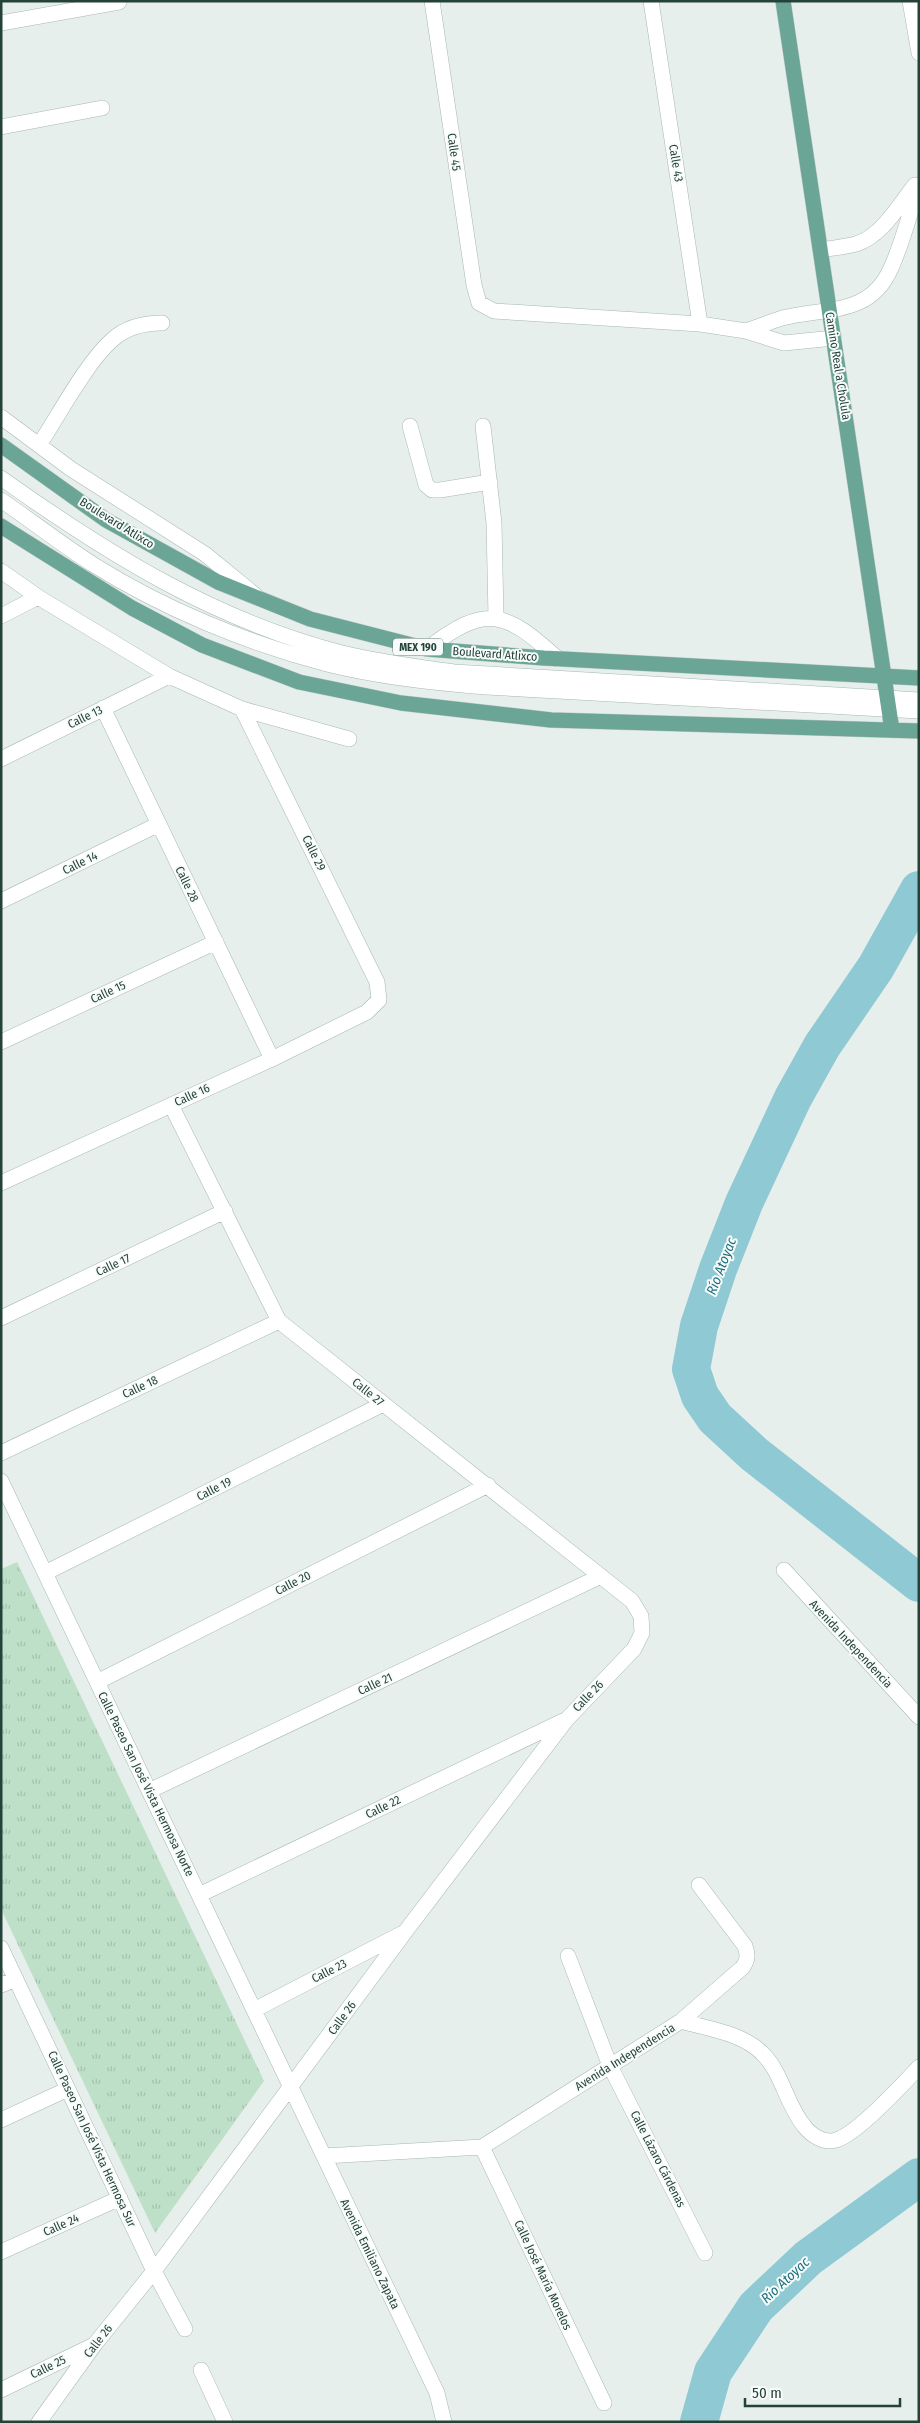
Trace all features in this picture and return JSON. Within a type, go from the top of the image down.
[{"type":"main road","name":"Camino Real a Cholula","points":[[783,1],[886,676],[892,730]]},
{"type":"main road","name":"Boulevard Atlixco","points":[[1,444],[106,520],[218,582],[264,603],[310,619],[427,649],[919,678]]},
{"type":"main road","points":[[1,526],[132,608],[202,645],[299,682],[401,703],[551,720],[919,731]]},
{"type":"street","name":"Calle 45","points":[[432,1],[474,285],[479,303],[494,311],[700,324]]},
{"type":"street","name":"Calle 43","points":[[651,1],[700,324]]},
{"type":"street","points":[[910,1],[919,53]]},
{"type":"street","points":[[1,23],[119,2]]},
{"type":"street","points":[[1,127],[102,108]]},
{"type":"street","points":[[821,250],[856,244],[868,239],[881,227],[919,180]]},
{"type":"street","points":[[746,331],[784,318],[830,312],[860,302],[873,293],[892,268],[919,185]]},
{"type":"street","points":[[39,445],[87,370],[112,339],[143,323],[162,323]]},
{"type":"street","points":[[700,324],[746,331],[784,343],[834,338]]},
{"type":"street","points":[[1,417],[71,468],[205,554],[264,603]]},
{"type":"street","points":[[410,426],[426,485],[432,490],[490,482]]},
{"type":"street","points":[[483,426],[496,551],[496,618]]},
{"type":"street","points":[[1,478],[106,550],[161,582],[250,623],[343,653],[454,672],[889,704],[919,711]]},
{"type":"street","points":[[1,500],[94,565],[154,597],[246,637],[327,664],[428,682],[487,687],[889,704],[919,700]]},
{"type":"street","points":[[1,571],[38,598],[169,676],[242,708],[349,739]]},
{"type":"street","points":[[1,616],[38,598]]},
{"type":"street","points":[[427,649],[450,631],[469,622],[496,618],[515,624],[558,658]]},
{"type":"street","name":"Calle 13","points":[[1,759],[169,676]]},
{"type":"street","name":"Calle 28","points":[[103,708],[272,1059]]},
{"type":"street","name":"Calle 29","points":[[242,708],[377,982],[379,1000]]},
{"type":"street","name":"Calle 14","points":[[1,901],[159,824]]},
{"type":"street","name":"Calle 15","points":[[1,1042],[216,942]]},
{"type":"street","name":"Calle 16","points":[[1,1183],[272,1059],[367,1012],[379,1000]]},
{"type":"street","name":"Calle 27","points":[[171,1105],[280,1321],[382,1404],[488,1484],[632,1601],[641,1616]]},
{"type":"street","name":"Calle 17","points":[[1,1318],[224,1212]]},
{"type":"street","name":"Calle 18","points":[[1,1453],[280,1321]]},
{"type":"street","name":"Calle 19","points":[[45,1573],[382,1404]]},
{"type":"street","name":"Calle Paseo San José Vista Hermosa Norte","points":[[1,1481],[291,2088]]},
{"type":"street","name":"Calle 20","points":[[97,1682],[488,1484]]},
{"type":"street","name":"Avenida Independencia","points":[[784,1570],[919,1717]]},
{"type":"street","name":"Calle 21","points":[[149,1791],[601,1576]]},
{"type":"street","name":"Calle 26","points":[[39,2422],[95,2344],[154,2271],[405,1932],[567,1719],[634,1649],[642,1633],[641,1616]]},
{"type":"street","name":"Calle 22","points":[[199,1895],[567,1719]]},
{"type":"street","points":[[681,2021],[743,1967],[747,1961],[748,1953],[745,1946],[699,1885]]},
{"type":"street","name":"Calle 23","points":[[254,2010],[405,1932]]},
{"type":"street","name":"Calle Paseo San José Vista Hermosa Sur","points":[[1,1948],[154,2271],[185,2329]]},
{"type":"street","name":"Calle Lázaro Cárdenas","points":[[568,1956],[610,2066],[705,2253]]},
{"type":"street","points":[[1,1985],[16,1978]]},
{"type":"street","name":"Avenida Independencia","points":[[324,2156],[482,2147],[681,2021],[740,2038],[763,2054],[772,2065],[803,2125],[817,2138],[835,2141],[852,2132],[919,2067]]},
{"type":"street","name":"Avenida Emiliano Zapata","points":[[291,2088],[437,2393],[444,2422]]},
{"type":"street","points":[[1,2120],[68,2089]]},
{"type":"street","name":"Calle José María Morelos","points":[[482,2147],[604,2403]]},
{"type":"street","name":"Calle 24","points":[[1,2252],[120,2198]]},
{"type":"street","name":"Calle 25","points":[[1,2390],[95,2344]]},
{"type":"street","points":[[201,2370],[225,2422]]},
{"type":"green space","points":[[17,1562],[264,2081],[155,2233],[1,1909],[1,1569]]},
{"type":"waterway","name":"Río Atoyac","points":[[919,890],[876,967],[822,1046],[793,1098],[744,1203],[718,1269],[699,1326],[691,1369],[700,1396],[715,1418],[754,1454],[919,1583]]},
{"type":"waterway","name":"Río Atoyac","points":[[699,2422],[713,2372],[756,2307],[808,2258],[919,2177]]}]
